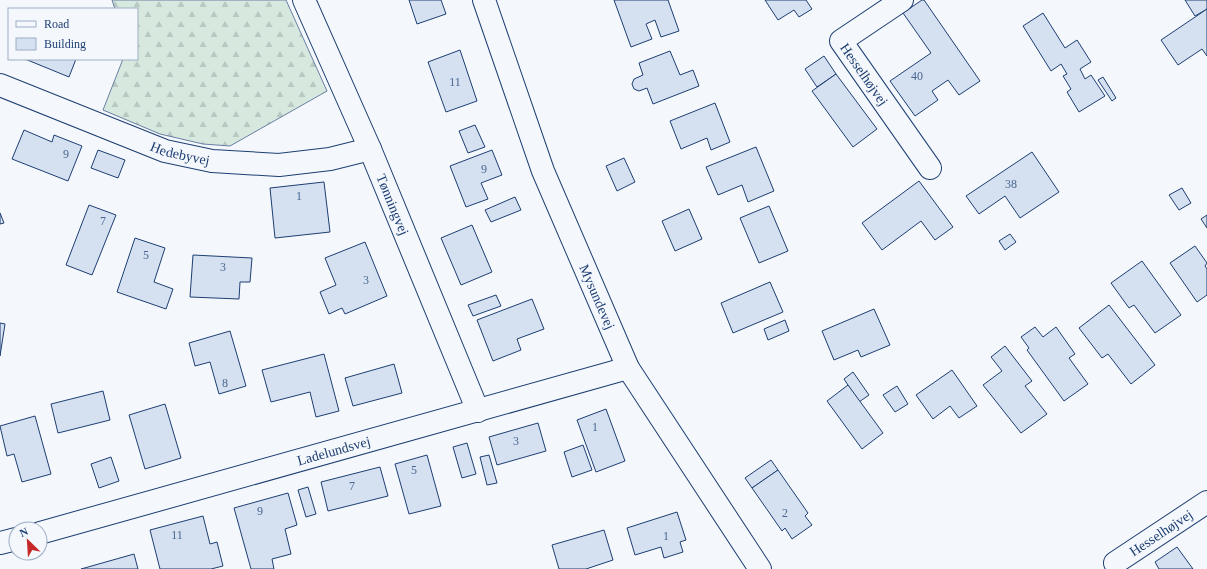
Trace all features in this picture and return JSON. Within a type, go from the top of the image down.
[{"type":"street","name":"Tønningvej","points":[[304,0],[370,149],[478,411]]},
{"type":"street","name":"Mysundevej","points":[[484,0],[543,171],[628,368],[760,569]]},
{"type":"street","name":"Hesselhøjvej","points":[[902,0],[841,41],[930,168]]},
{"type":"street","name":"Hedebyvej","points":[[0,85],[165,150],[212,161],[279,165],[330,159],[370,149]]},
{"type":"street","name":"Ladelundsvej","points":[[48,531],[628,368]]},
{"type":"street","name":"Hesselhøjvej","points":[[1115,563],[1207,502]]},
{"type":"green space","points":[[112,0],[286,0],[327,91],[230,146],[203,144],[160,134],[103,110],[123,60],[138,60],[138,8],[115,8]]},
{"type":"building","points":[[409,0],[441,0],[446,14],[417,24]]},
{"type":"building","points":[[614,0],[668,0],[679,31],[661,37],[655,20],[646,24],[652,39],[631,47]]},
{"type":"building","points":[[765,0],[806,0],[812,9],[799,17],[794,10],[778,20]]},
{"type":"building","points":[[924,0],[980,81],[959,95],[948,80],[932,91],[938,100],[915,116],[890,81],[931,53],[903,13]]},
{"type":"building","points":[[1185,0],[1207,0],[1207,9],[1195,16]]},
{"type":"building","points":[[1207,9],[1207,56],[1202,49],[1178,65],[1161,40]]},
{"type":"building","points":[[1043,13],[1065,48],[1077,40],[1091,62],[1080,69],[1085,79],[1091,75],[1105,96],[1079,112],[1067,92],[1071,89],[1063,76],[1067,74],[1061,64],[1051,71],[1023,26]]},
{"type":"building","points":[[460,50],[477,101],[446,112],[428,62]]},
{"type":"building","points":[[670,51],[680,75],[693,70],[699,86],[653,104],[647,88],[639,91],[634,89],[632,84],[634,79],[643,75],[639,63]]},
{"type":"building","points":[[824,56],[836,74],[817,87],[805,69]]},
{"type":"building","points":[[27,60],[76,60],[69,77]]},
{"type":"building","points":[[836,74],[877,129],[853,147],[812,91]]},
{"type":"building","points":[[1103,77],[1116,98],[1112,101],[1098,80]]},
{"type":"building","points":[[715,103],[730,142],[711,150],[707,138],[681,149],[670,121]]},
{"type":"building","points":[[475,125],[485,147],[468,153],[459,131]]},
{"type":"building","points":[[24,130],[52,142],[54,135],[82,146],[68,181],[12,159]]},
{"type":"building","points":[[756,147],[774,191],[748,202],[742,185],[718,195],[706,167]]},
{"type":"building","points":[[98,150],[125,160],[118,178],[91,168]]},
{"type":"building","points":[[492,150],[502,175],[481,183],[488,199],[466,207],[450,166]]},
{"type":"building","points":[[1032,152],[1059,192],[1020,218],[1005,196],[979,214],[966,196]]},
{"type":"building","points":[[624,158],[635,182],[617,191],[606,166]]},
{"type":"building","points":[[919,181],[953,227],[935,240],[921,221],[882,250],[862,223]]},
{"type":"building","points":[[324,182],[330,232],[275,238],[270,188]]},
{"type":"building","points":[[1182,188],[1191,203],[1179,210],[1169,195]]},
{"type":"building","points":[[515,197],[521,210],[491,222],[485,210]]},
{"type":"building","points":[[89,205],[116,215],[92,275],[66,265]]},
{"type":"building","points":[[769,206],[788,251],[759,263],[740,218]]},
{"type":"building","points":[[689,209],[702,239],[675,251],[662,221]]},
{"type":"building","points":[[0,213],[4,223],[0,224]]},
{"type":"building","points":[[1207,215],[1207,228],[1201,219]]},
{"type":"building","points":[[472,225],[492,272],[461,285],[441,238]]},
{"type":"building","points":[[1010,234],[1016,242],[1005,250],[999,241]]},
{"type":"building","points":[[135,238],[165,248],[154,282],[173,289],[166,309],[117,292]]},
{"type":"building","points":[[365,242],[387,296],[345,314],[342,308],[329,314],[320,292],[336,285],[325,258]]},
{"type":"building","points":[[1195,246],[1207,263],[1205,266],[1207,269],[1207,295],[1197,302],[1170,263]]},
{"type":"building","points":[[193,255],[252,258],[250,282],[240,282],[239,299],[190,297]]},
{"type":"building","points":[[1142,261],[1181,315],[1155,333],[1134,305],[1129,308],[1111,283]]},
{"type":"building","points":[[770,282],[783,312],[733,333],[721,303]]},
{"type":"building","points":[[496,295],[501,306],[473,316],[468,305]]},
{"type":"building","points":[[532,299],[544,329],[517,339],[521,350],[493,361],[477,320]]},
{"type":"building","points":[[1109,305],[1155,365],[1131,384],[1108,354],[1102,358],[1079,328]]},
{"type":"building","points":[[874,309],[890,345],[861,357],[858,350],[834,360],[822,331]]},
{"type":"building","points":[[785,320],[789,331],[768,340],[764,329]]},
{"type":"building","points":[[0,323],[5,324],[0,356]]},
{"type":"building","points":[[1035,327],[1043,337],[1056,327],[1075,354],[1069,358],[1088,384],[1064,401],[1027,350],[1029,348],[1021,337]]},
{"type":"building","points":[[230,331],[246,386],[219,394],[210,362],[195,366],[189,343]]},
{"type":"building","points":[[1005,346],[1032,381],[1025,386],[1047,414],[1021,433],[983,385],[1002,371],[991,357]]},
{"type":"building","points":[[324,354],[339,411],[316,417],[310,392],[271,402],[262,370]]},
{"type":"building","points":[[394,364],[402,393],[353,406],[345,378]]},
{"type":"building","points":[[952,370],[977,406],[959,418],[950,406],[933,419],[916,395]]},
{"type":"building","points":[[853,372],[869,395],[859,402],[844,379]]},
{"type":"building","points":[[848,385],[883,433],[862,449],[827,401]]},
{"type":"building","points":[[897,386],[908,404],[895,412],[883,395]]},
{"type":"building","points":[[103,391],[110,420],[58,433],[51,404]]},
{"type":"building","points":[[165,404],[181,458],[145,469],[129,415]]},
{"type":"building","points":[[606,409],[625,461],[596,472],[577,420]]},
{"type":"building","points":[[35,416],[51,474],[22,482],[14,454],[7,456],[0,426]]},
{"type":"building","points":[[538,423],[546,451],[497,465],[489,437]]},
{"type":"building","points":[[467,443],[476,474],[462,478],[453,447]]},
{"type":"building","points":[[583,445],[592,470],[572,477],[564,452]]},
{"type":"building","points":[[427,455],[441,506],[409,514],[395,464]]},
{"type":"building","points":[[489,455],[497,483],[487,485],[480,457]]},
{"type":"building","points":[[111,457],[119,481],[99,488],[91,464]]},
{"type":"building","points":[[771,460],[778,470],[752,488],[745,478]]},
{"type":"building","points":[[380,467],[388,496],[328,511],[321,482]]},
{"type":"building","points":[[778,470],[808,513],[805,516],[812,525],[792,539],[785,528],[782,531],[752,488]]},
{"type":"building","points":[[308,487],[316,514],[306,517],[298,490]]},
{"type":"building","points":[[288,493],[297,525],[285,529],[291,554],[272,559],[274,569],[251,569],[234,508]]},
{"type":"building","points":[[677,512],[686,540],[680,542],[683,552],[664,558],[661,547],[635,555],[627,528]]},
{"type":"building","points":[[203,516],[210,544],[217,542],[223,566],[211,569],[160,569],[150,530]]},
{"type":"building","points":[[604,530],[613,560],[586,569],[559,569],[552,545]]},
{"type":"building","points":[[1177,547],[1193,569],[1159,569],[1155,562]]},
{"type":"building","points":[[134,554],[138,569],[81,569]]}]
